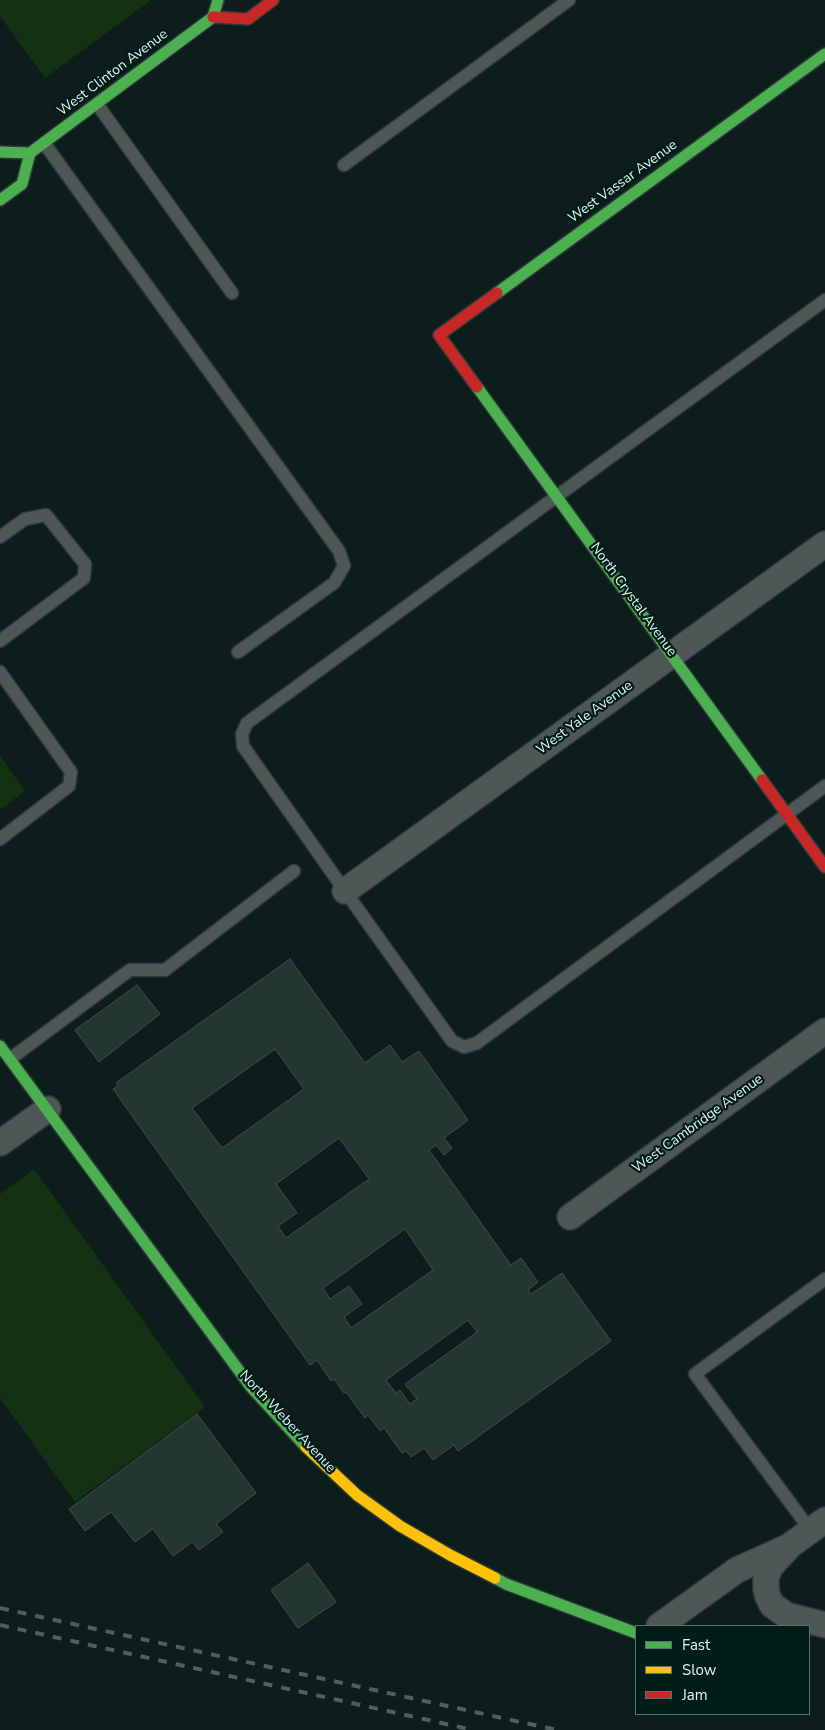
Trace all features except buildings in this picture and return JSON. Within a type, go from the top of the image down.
[{"type":"main road","name":"West Clinton Avenue","points":[[30,153],[97,104],[211,6],[248,19],[273,0]]},
{"type":"main road","name":"West Vassar Avenue","points":[[439,335],[825,54]]},
{"type":"main road","points":[[0,152],[30,153],[22,184],[0,200]]},
{"type":"main road","name":"North Crystal Avenue","points":[[439,335],[825,867]]},
{"type":"main road","name":"North Weber Avenue","points":[[0,1046],[251,1387],[312,1454],[357,1495],[400,1526],[450,1555],[506,1584],[635,1633]]},
{"type":"street","name":"West Yale Avenue","points":[[345,891],[825,544]]},
{"type":"street","name":"West Cambridge Avenue","points":[[570,1217],[825,1030]]},
{"type":"street","points":[[0,1143],[48,1109]]},
{"type":"street","points":[[660,1625],[737,1570],[788,1547],[818,1526]]},
{"type":"street","points":[[788,1547],[770,1567],[766,1578],[768,1597],[772,1605],[786,1615],[825,1624]]},
{"type":"lane","points":[[344,165],[569,0]]},
{"type":"lane","points":[[97,104],[232,293]]},
{"type":"lane","points":[[44,143],[339,551],[344,566],[334,583],[238,652]]},
{"type":"lane","points":[[825,300],[247,723],[242,734],[243,746],[345,891],[452,1041],[464,1048],[476,1043],[825,786]]},
{"type":"lane","points":[[0,537],[24,519],[46,514],[86,564],[84,578],[0,641]]},
{"type":"lane","points":[[0,672],[71,772],[69,786],[0,839]]},
{"type":"lane","points":[[10,1059],[130,970],[165,970],[294,871]]},
{"type":"lane","points":[[818,1526],[694,1374],[825,1279]]},
{"type":"green space","points":[[0,0],[151,0],[45,78],[0,16]]},
{"type":"green space","points":[[0,756],[25,791],[0,810]]},
{"type":"green space","points":[[34,1169],[205,1407],[75,1502],[0,1398],[0,1194]]},
{"type":"railway","points":[[0,1608],[557,1730]]},
{"type":"railway","points":[[0,1625],[473,1730]]},
{"type":"traffic: fast","points":[[0,152],[30,153],[213,17],[218,0]]},
{"type":"traffic: fast","points":[[497,293],[825,54]]},
{"type":"traffic: fast","points":[[0,200],[22,184],[30,153]]},
{"type":"traffic: fast","points":[[477,387],[762,780]]},
{"type":"traffic: fast","points":[[0,1046],[251,1387],[306,1447]]},
{"type":"traffic: fast","points":[[495,1578],[506,1584],[635,1633]]},
{"type":"traffic: slow","points":[[306,1447],[357,1495],[400,1526],[495,1578]]},
{"type":"traffic: jam","points":[[213,17],[248,19],[273,0]]},
{"type":"traffic: jam","points":[[477,387],[439,335],[497,293]]},
{"type":"traffic: jam","points":[[762,780],[825,867]]}]
